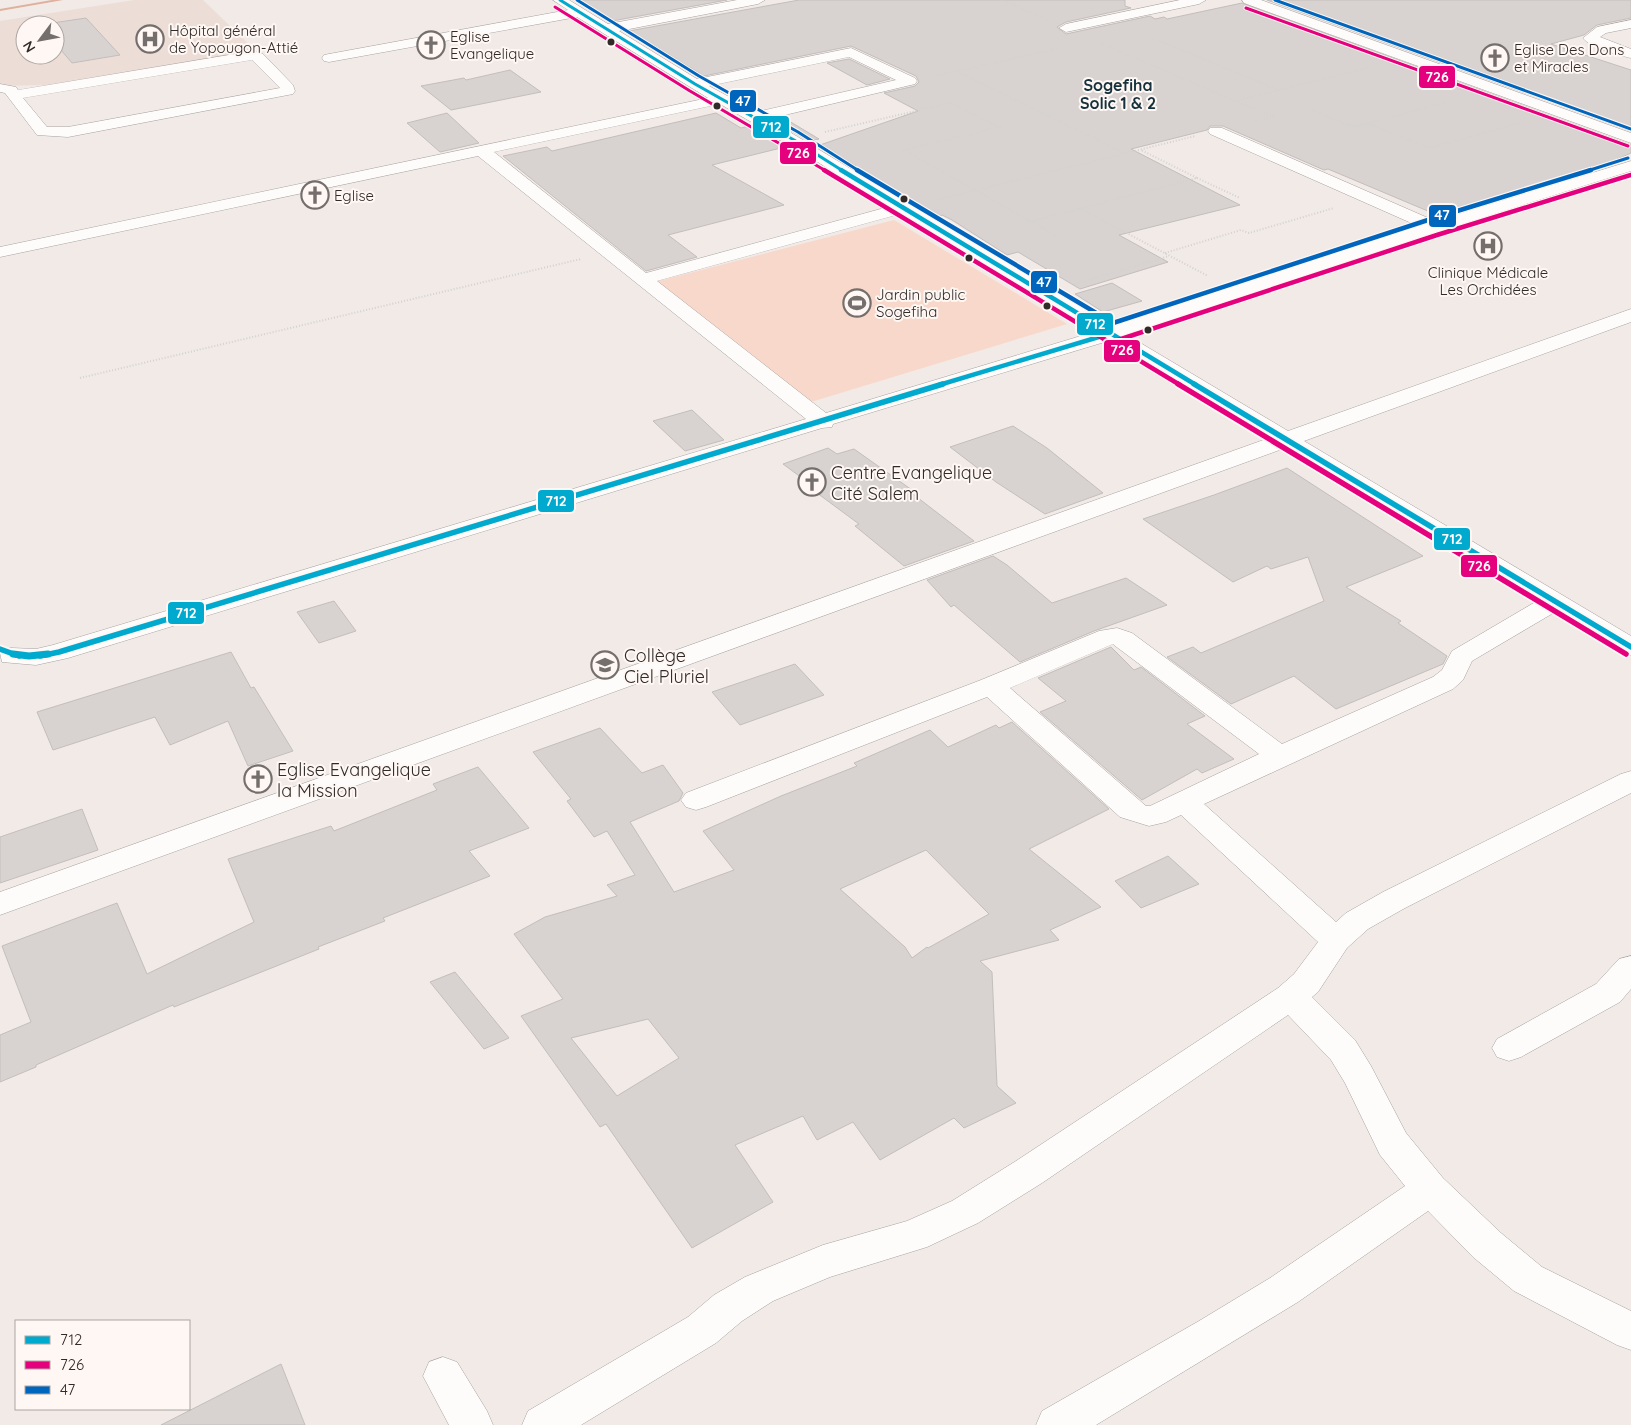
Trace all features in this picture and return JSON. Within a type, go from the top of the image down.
[{"type":"street","points":[[560,0],[695,84],[756,117],[902,208],[1289,439],[1555,601],[1625,637]]},
{"type":"street","points":[[605,29],[758,0]]},
{"type":"street","points":[[1147,0],[1168,7]]},
{"type":"street","points":[[1066,28],[1199,0]]},
{"type":"street","points":[[1249,0],[1631,138]]},
{"type":"street","points":[[1269,7],[1299,0]]},
{"type":"street","points":[[329,58],[581,12]]},
{"type":"street","points":[[1631,24],[1602,30],[1590,38],[1631,54]]},
{"type":"street","points":[[695,84],[851,52],[910,81]]},
{"type":"street","points":[[253,55],[258,57],[288,88],[288,90],[47,134],[43,132],[7,92],[253,55]]},
{"type":"street","points":[[756,117],[910,81]]},
{"type":"street","points":[[0,252],[482,150],[756,89]]},
{"type":"street","points":[[1216,131],[1434,227]]},
{"type":"street","points":[[482,150],[608,253],[644,279],[824,422]]},
{"type":"street","points":[[4,656],[36,657],[59,652],[824,422],[1112,333],[1434,227],[1631,166]]},
{"type":"street","points":[[644,279],[902,208]]},
{"type":"street","points":[[0,904],[1631,314]]},
{"type":"street","points":[[991,686],[1130,810],[1140,816],[1156,815],[1280,756],[1443,683],[1454,674],[1461,656],[1555,601]]},
{"type":"street","points":[[696,800],[991,686],[1108,637],[1117,636],[1280,756]]},
{"type":"street","points":[[543,1425],[702,1330],[728,1308],[759,1290],[823,1262],[914,1235],[965,1212],[1290,997],[1306,983],[1336,940],[1358,921],[1394,900],[1631,781]]},
{"type":"street","points":[[1184,802],[1336,940]]},
{"type":"street","points":[[1508,1048],[1608,993],[1631,968]]},
{"type":"street","points":[[1290,997],[1343,1050],[1359,1076],[1393,1144],[1430,1189],[1487,1245],[1528,1279],[1631,1332]]},
{"type":"street","points":[[1057,1425],[1213,1334],[1284,1290],[1430,1189]]},
{"type":"street","points":[[443,1376],[472,1425]]},
{"type":"path","points":[[902,208],[977,191],[1273,116],[1001,0]]},
{"type":"path","points":[[1150,37],[1278,90]]},
{"type":"path","points":[[910,81],[1068,47]]},
{"type":"path","points":[[1235,101],[1409,58]]},
{"type":"path","points":[[956,71],[1126,154]]},
{"type":"path","points":[[1312,110],[1354,127],[1447,102]]},
{"type":"path","points":[[794,140],[950,103],[1000,127],[904,150],[1060,238]]},
{"type":"path","points":[[1368,123],[1429,148],[1560,112]]},
{"type":"path","points":[[1140,150],[1240,198]]},
{"type":"path","points":[[1031,222],[1197,178]]},
{"type":"path","points":[[1165,253],[1242,230],[1249,233],[1368,198]]},
{"type":"path","points":[[1080,209],[1240,292]]},
{"type":"path","points":[[80,378],[608,253]]},
{"type":"path","points":[[1045,293],[1170,256]]},
{"type":"shaded area","name":"Hôpital général de Yopougon-Attié","points":[[134,0],[203,0],[259,54],[57,91],[46,85],[0,86],[0,21],[15,19],[15,65],[65,65],[65,15],[38,15]]},
{"type":"shaded area","name":"Jardin public Sogefiha","points":[[894,220],[1067,324],[811,402],[655,282]]},
{"type":"building","points":[[576,0],[727,0],[612,21]]},
{"type":"building","points":[[799,0],[1125,0],[1125,6],[1131,8],[1066,22],[1057,27],[1066,34],[1150,16],[1155,19],[1164,17],[1167,19],[1242,3],[1631,145],[1631,153],[1602,166],[1605,167],[1442,217],[1328,169],[1324,170],[1223,126],[1210,126],[1207,130],[1131,149],[1240,205],[1119,235],[1168,262],[1080,289],[1018,252],[1007,255],[952,220],[942,215],[940,216],[820,145],[918,111],[884,93],[915,86],[919,82],[916,76],[851,46],[704,76],[653,45],[649,46],[629,31]]},
{"type":"building","points":[[1267,0],[1631,0],[1631,18],[1597,25],[1584,35],[1551,44],[1631,70],[1631,131]]},
{"type":"building","points":[[86,18],[120,55],[72,63],[65,55],[65,21]]},
{"type":"building","points":[[849,59],[890,79],[867,85],[827,63]]},
{"type":"building","points":[[510,70],[541,92],[451,110],[421,86],[464,78],[466,80]]},
{"type":"building","points":[[447,113],[479,143],[440,152],[407,123]]},
{"type":"building","points":[[716,113],[741,128],[753,125],[789,146],[712,165],[784,205],[668,235],[697,257],[646,271],[503,156],[547,147],[552,151]]},
{"type":"building","points":[[784,118],[819,139],[809,141],[774,121]]},
{"type":"building","points":[[1112,283],[1142,301],[1103,312],[1075,294]]},
{"type":"building","points":[[692,410],[724,440],[685,451],[653,421]]},
{"type":"building","points":[[1013,426],[1047,448],[1103,493],[1045,514],[996,482],[950,447]]},
{"type":"building","points":[[828,448],[837,454],[854,449],[912,490],[909,491],[974,541],[904,566],[855,526],[859,524],[817,493],[821,492],[783,464]]},
{"type":"building","points":[[1287,468],[1423,556],[1346,587],[1401,621],[1398,623],[1447,656],[1443,664],[1336,709],[1294,676],[1231,704],[1167,657],[1193,647],[1201,653],[1324,601],[1308,557],[1271,569],[1267,566],[1233,582],[1143,519]]},
{"type":"building","points":[[993,556],[1007,565],[1052,603],[1126,578],[1167,605],[1094,631],[1020,662],[954,605],[951,607],[927,580]]},
{"type":"building","points":[[334,601],[356,631],[319,643],[297,612]]},
{"type":"building","points":[[1111,647],[1134,670],[1141,667],[1205,716],[1187,724],[1234,759],[1202,773],[1197,769],[1142,800],[1040,712],[1066,701],[1038,678]]},
{"type":"building","points":[[231,652],[251,688],[254,687],[293,751],[248,766],[228,721],[170,745],[155,717],[53,750],[37,712]]},
{"type":"building","points":[[795,664],[824,695],[740,725],[712,692]]},
{"type":"building","points":[[1012,722],[1109,809],[1029,849],[1101,907],[1050,930],[1059,940],[980,961],[992,972],[997,1086],[1016,1103],[964,1128],[954,1118],[880,1160],[853,1122],[817,1140],[803,1116],[735,1145],[773,1202],[692,1248],[606,1124],[600,1127],[521,1016],[563,999],[514,934],[545,917],[617,896],[607,885],[635,875],[607,831],[594,837],[567,801],[571,799],[533,752],[600,728],[642,773],[663,765],[683,793],[679,801],[630,822],[674,892],[734,870],[703,831],[781,796],[857,766],[854,763],[930,730],[948,747],[996,725],[999,728]],"holes":[[[926,850],[989,914],[927,947],[912,958],[905,947],[840,889]],[[648,1019],[679,1058],[617,1096],[571,1038]]]},
{"type":"building","points":[[478,767],[529,828],[469,851],[490,876],[383,918],[385,921],[318,947],[319,949],[174,1007],[173,1005],[0,1082],[0,1035],[31,1022],[2,946],[117,903],[147,974],[254,922],[228,859],[331,826],[334,831],[437,790],[433,784]]},
{"type":"building","points":[[82,809],[98,850],[0,883],[0,837]]},
{"type":"building","points":[[1168,856],[1199,884],[1141,908],[1115,881]]},
{"type":"building","points":[[455,972],[509,1038],[484,1049],[430,982]]},
{"type":"building","points":[[281,1364],[305,1425],[161,1425]]},
{"type":"waterway","points":[[0,10],[61,0]]},
{"type":"transit line","name":"712","points":[[560,0],[695,84],[794,140],[902,208],[1631,647]]},
{"type":"transit line","name":"47","points":[[577,0],[699,76],[798,132],[907,201],[1113,323],[1431,219],[1628,158]]},
{"type":"transit line","name":"47","points":[[1275,0],[1631,129]]},
{"type":"transit line","name":"726","points":[[555,7],[690,91],[790,148],[897,215],[1626,654]]},
{"type":"transit line","name":"726","points":[[1246,8],[1628,146]]},
{"type":"transit line","name":"726","points":[[1115,341],[1437,235],[1631,175]]},
{"type":"transit line","name":"712","points":[[0,649],[22,656],[59,652],[1112,333]]},
{"type":"place","name":"Hôpital général de Yopougon-Attié","points":[[150,39]]},
{"type":"place","name":"Eglise Evangelique","points":[[431,45]]},
{"type":"place","name":"Eglise Des Dons et Miracles","points":[[1495,58]]},
{"type":"place","name":"Eglise","points":[[315,195]]},
{"type":"place","name":"Clinique Médicale Les Orchidées","points":[[1488,246]]},
{"type":"place","name":"Jardin public Sogefiha","points":[[857,303]]},
{"type":"place","name":"Centre Evangelique Cité Salem","points":[[812,482]]},
{"type":"place","name":"Collège Ciel Pluriel","points":[[605,665]]},
{"type":"place","name":"Eglise Evangelique la Mission","points":[[258,779]]},
{"type":"district","name":"Sogefiha Solic 1 & 2","points":[[1118,94]]}]
